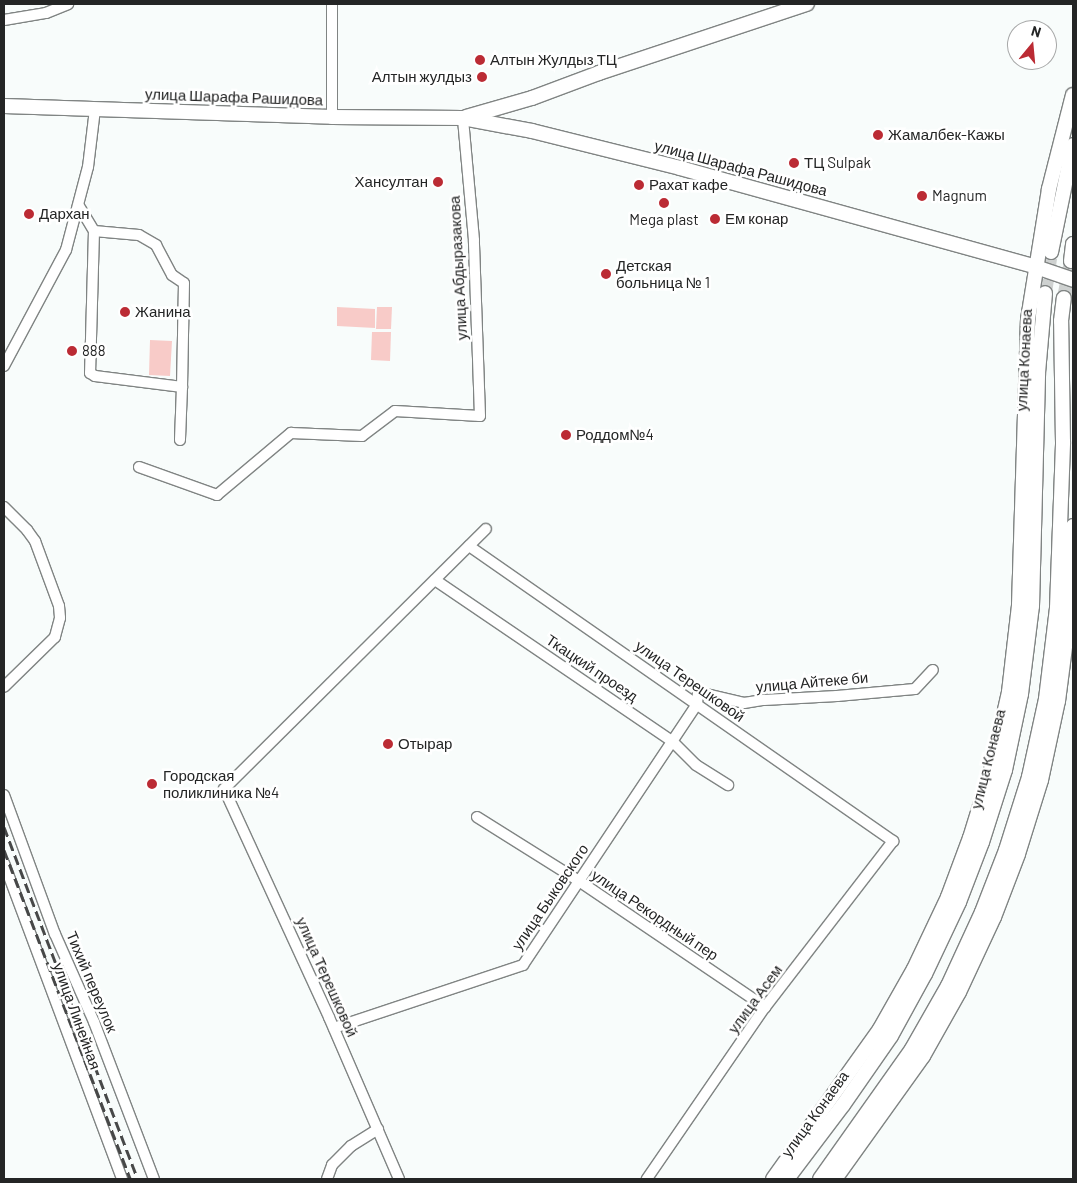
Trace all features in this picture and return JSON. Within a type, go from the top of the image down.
[{"type":"main road","name":"улица Шарафа Рашидова","points":[[462,118],[532,98],[608,70],[807,4]]},
{"type":"main road","points":[[773,1179],[880,1029],[914,969],[948,897],[970,838],[992,767],[1008,692],[1019,605],[1028,319],[1049,189],[1073,95]]},
{"type":"main road","name":"улица Шарафа Рашидова","points":[[4,106],[332,117],[462,118],[541,133],[680,168],[1067,277]]},
{"type":"main road","points":[[1051,252],[1073,145]]},
{"type":"main road","points":[[1071,261],[1073,244]]},
{"type":"main road","name":"улица Конаева","points":[[787,1179],[843,1105],[891,1036],[925,974],[963,894],[1005,770],[1021,694],[1032,606],[1038,373],[1045,293]]},
{"type":"main road","points":[[820,1179],[912,1049],[948,986],[982,912],[1006,850],[1029,777],[1046,699],[1057,608],[1063,442],[1061,321],[1064,298]]},
{"type":"main road","points":[[836,1179],[923,1056],[946,1016],[994,917],[1018,854],[1041,780],[1058,701],[1070,609],[1073,526]]},
{"type":"street","points":[[4,20],[46,13],[68,4]]},
{"type":"street","points":[[332,4],[332,117]]},
{"type":"street","points":[[4,366],[66,250],[88,166],[95,109]]},
{"type":"street","name":"улица Абдыразакова","points":[[139,467],[217,495],[291,433],[362,436],[395,411],[480,416],[474,240],[462,118]]},
{"type":"street","points":[[79,206],[94,231],[90,373],[95,376],[182,387]]},
{"type":"street","points":[[94,231],[139,235],[156,245],[172,275],[184,283],[180,440]]},
{"type":"street","points":[[4,507],[35,540],[59,606],[60,618],[54,637],[4,687]]},
{"type":"street","points":[[435,580],[486,529]]},
{"type":"street","name":"улица Терешковой","points":[[469,546],[893,841]]},
{"type":"street","name":"улица Терешковой","points":[[399,1179],[334,1028],[224,789],[435,580]]},
{"type":"street","name":"Ткацкий проезд","points":[[435,580],[672,741],[696,765],[728,785]]},
{"type":"street","name":"улица Айтеке би","points":[[697,704],[698,692],[744,703],[915,689],[933,670]]},
{"type":"street","name":"улица Быковского","points":[[334,1028],[523,965],[697,704]]},
{"type":"street","name":"Тихий переулок","points":[[4,795],[55,934],[94,1022],[154,1179]]},
{"type":"street","name":"улица Рекордный пер","points":[[476,817],[579,881],[765,1008]]},
{"type":"street","name":"улица Асем","points":[[647,1179],[765,1008],[893,841]]},
{"type":"street","name":"улица Линейная","points":[[4,863],[122,1179]]},
{"type":"street","points":[[327,1179],[332,1165],[351,1146],[378,1129]]},
{"type":"shaded area","points":[[337,307],[375,309],[375,328],[337,326]]},
{"type":"shaded area","points":[[377,307],[392,307],[391,329],[376,329]]},
{"type":"shaded area","points":[[372,332],[391,332],[390,361],[371,360]]},
{"type":"shaded area","points":[[150,340],[172,341],[170,376],[149,375]]},
{"type":"tunnel","points":[[1045,293],[1051,252]]},
{"type":"tunnel","points":[[1064,298],[1071,261]]},
{"type":"railway","points":[[4,827],[138,1179]]},
{"type":"railway","points":[[4,850],[130,1179]]},
{"type":"place","name":"Алтын Жулдыз ТЦ","points":[[480,60]]},
{"type":"place","name":"Алтын жулдыз","points":[[482,77]]},
{"type":"place","name":"Жамалбек-Кажы","points":[[878,135]]},
{"type":"place","name":"ТЦ Sulpak","points":[[794,163]]},
{"type":"place","name":"Хансултан","points":[[438,182]]},
{"type":"place","name":"Рахат кафе","points":[[639,185]]},
{"type":"place","name":"Magnum","points":[[922,196]]},
{"type":"place","name":"Mega plast","points":[[664,203]]},
{"type":"place","name":"Дархан","points":[[29,214]]},
{"type":"place","name":"Ем конар","points":[[715,219]]},
{"type":"place","name":"Детская больница № 1","points":[[606,274]]},
{"type":"place","name":"Жанина","points":[[125,312]]},
{"type":"place","name":"888","points":[[72,351]]},
{"type":"place","name":"Роддом№4","points":[[566,435]]},
{"type":"place","name":"Отырар","points":[[388,744]]},
{"type":"place","name":"Городская поликлиника №4","points":[[152,784]]}]
